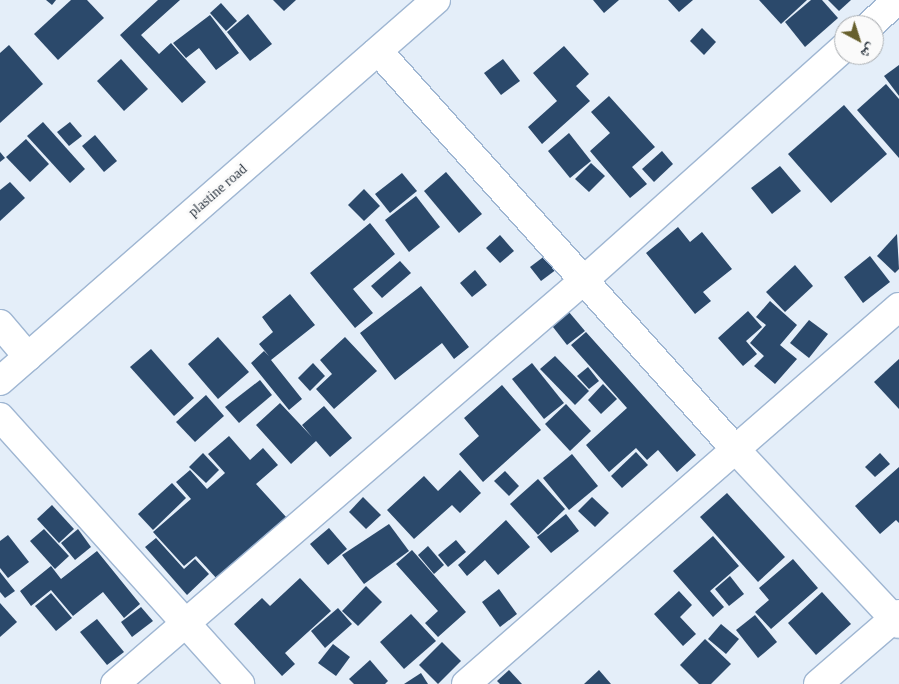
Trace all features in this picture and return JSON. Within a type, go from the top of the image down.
[{"type":"street","name":"plastine road","points":[[0,381],[436,0]]},
{"type":"street","points":[[881,15],[898,0]]},
{"type":"street","points":[[378,50],[736,450],[897,619],[818,684]]},
{"type":"street","points":[[115,684],[583,281],[834,57]]},
{"type":"street","points":[[466,684],[899,307]]},
{"type":"street","points":[[0,324],[28,357]]},
{"type":"street","points":[[0,417],[186,621],[240,684]]},
{"type":"building","points":[[46,0],[56,0],[52,5]]},
{"type":"building","points":[[71,0],[87,0],[104,18],[58,60],[34,34]]},
{"type":"building","points":[[158,0],[180,0],[141,35],[159,54],[171,43],[206,82],[182,103],[120,35]]},
{"type":"building","points":[[273,0],[296,0],[284,11]]},
{"type":"building","points":[[593,0],[619,0],[604,13]]},
{"type":"building","points":[[668,0],[693,0],[679,12]]},
{"type":"building","points":[[759,0],[807,0],[781,24]]},
{"type":"building","points":[[811,0],[822,0],[835,15],[834,22],[805,47],[785,22]]},
{"type":"building","points":[[828,0],[851,0],[839,11]]},
{"type":"building","points":[[221,3],[237,21],[226,31],[210,13]]},
{"type":"building","points":[[248,14],[272,44],[250,61],[227,32]]},
{"type":"building","points":[[210,15],[239,53],[216,70],[199,48],[186,58],[173,43]]},
{"type":"building","points":[[702,28],[716,42],[704,55],[690,41]]},
{"type":"building","points":[[9,45],[43,84],[0,123],[0,53]]},
{"type":"building","points":[[564,46],[589,74],[576,86],[590,101],[542,144],[528,127],[557,101],[533,73]]},
{"type":"building","points":[[121,59],[148,89],[124,111],[97,81]]},
{"type":"building","points":[[503,59],[520,81],[501,95],[484,73]]},
{"type":"building","points":[[899,65],[899,96],[884,76]]},
{"type":"building","points":[[886,84],[899,99],[899,158],[857,110]]},
{"type":"building","points":[[609,96],[655,147],[632,167],[647,184],[630,198],[590,151],[610,133],[591,112]]},
{"type":"building","points":[[844,105],[887,154],[831,203],[788,154]]},
{"type":"building","points":[[43,122],[85,169],[70,183],[27,136]]},
{"type":"building","points":[[70,122],[82,136],[69,146],[57,132]]},
{"type":"building","points":[[569,133],[591,161],[570,178],[548,151]]},
{"type":"building","points":[[95,135],[117,161],[104,172],[82,146]]},
{"type":"building","points":[[26,139],[49,164],[30,182],[6,157]]},
{"type":"building","points":[[662,151],[673,164],[654,182],[642,169]]},
{"type":"building","points":[[0,152],[5,158],[0,162]]},
{"type":"building","points":[[591,163],[605,176],[589,192],[575,179]]},
{"type":"building","points":[[780,166],[801,191],[772,214],[751,188]]},
{"type":"building","points":[[446,172],[482,214],[459,233],[424,191]]},
{"type":"building","points":[[402,173],[417,191],[390,213],[375,194]]},
{"type":"building","points":[[10,182],[25,198],[0,221],[0,190]]},
{"type":"building","points":[[364,189],[380,206],[364,221],[348,205]]},
{"type":"building","points":[[416,196],[440,227],[409,252],[385,220]]},
{"type":"building","points":[[370,223],[395,254],[353,289],[373,313],[355,328],[310,273]]},
{"type":"building","points":[[678,227],[690,242],[702,232],[732,269],[703,292],[711,301],[695,314],[646,253]]},
{"type":"building","points":[[897,234],[899,269],[895,273],[877,256]]},
{"type":"building","points":[[500,235],[514,251],[500,263],[486,248]]},
{"type":"building","points":[[546,255],[557,269],[541,281],[530,267]]},
{"type":"building","points":[[870,256],[890,282],[863,303],[844,277]]},
{"type":"building","points":[[400,261],[411,273],[382,298],[371,286]]},
{"type":"building","points":[[795,265],[813,286],[785,312],[766,292]]},
{"type":"building","points":[[475,270],[487,285],[472,297],[460,283]]},
{"type":"building","points":[[421,286],[469,347],[454,359],[442,343],[395,380],[360,333]]},
{"type":"building","points":[[290,294],[315,325],[271,360],[302,399],[289,410],[251,363],[264,351],[269,356],[259,344],[273,332],[262,317]]},
{"type":"building","points":[[770,301],[797,325],[780,345],[797,359],[775,384],[754,366],[764,356],[750,343],[766,325],[756,317]]},
{"type":"building","points":[[563,305],[585,331],[567,345],[546,318]]},
{"type":"building","points":[[748,311],[762,327],[746,341],[757,354],[743,366],[718,338]]},
{"type":"building","points":[[809,320],[828,334],[809,358],[790,343]]},
{"type":"building","points":[[586,332],[696,455],[677,472],[658,450],[647,460],[636,448],[609,472],[586,445],[627,408],[571,345]]},
{"type":"building","points":[[218,337],[249,372],[218,399],[188,364]]},
{"type":"building","points":[[345,337],[377,371],[334,409],[316,389],[332,374],[320,360]]},
{"type":"building","points":[[151,349],[194,398],[174,416],[130,367]]},
{"type":"building","points":[[555,356],[589,391],[575,405],[540,369]]},
{"type":"building","points":[[899,359],[899,409],[874,382]]},
{"type":"building","points":[[313,363],[325,376],[310,391],[298,378]]},
{"type":"building","points":[[532,363],[564,403],[544,419],[512,379]]},
{"type":"building","points":[[588,367],[599,381],[589,389],[577,376]]},
{"type":"building","points":[[260,380],[272,395],[239,423],[225,407]]},
{"type":"building","points":[[603,384],[617,399],[601,414],[588,400]]},
{"type":"building","points":[[502,385],[541,430],[483,482],[459,454],[479,436],[464,418]]},
{"type":"building","points":[[206,395],[224,416],[195,442],[176,422]]},
{"type":"building","points":[[280,403],[312,437],[302,425],[324,406],[352,438],[330,457],[316,441],[291,464],[256,425]]},
{"type":"building","points":[[566,404],[591,431],[570,451],[545,424]]},
{"type":"building","points":[[229,436],[250,460],[263,448],[278,465],[256,484],[287,518],[218,580],[196,556],[184,566],[153,532],[191,499],[176,482],[190,470],[207,489],[225,473],[208,454]]},
{"type":"building","points":[[636,452],[648,465],[622,488],[611,476]]},
{"type":"building","points":[[203,453],[219,470],[206,483],[189,467]]},
{"type":"building","points":[[880,453],[890,464],[875,477],[865,467]]},
{"type":"building","points":[[572,454],[598,486],[569,510],[543,478]]},
{"type":"building","points":[[899,467],[899,523],[896,520],[880,534],[855,506]]},
{"type":"building","points":[[460,470],[481,493],[460,513],[452,505],[414,539],[387,510],[424,476],[438,491]]},
{"type":"building","points":[[505,471],[519,486],[509,496],[494,481]]},
{"type":"building","points":[[538,479],[565,509],[538,535],[510,504]]},
{"type":"building","points":[[172,483],[186,498],[153,530],[138,514]]},
{"type":"building","points":[[727,493],[785,557],[758,582],[700,517]]},
{"type":"building","points":[[363,497],[381,515],[366,529],[349,512]]},
{"type":"building","points":[[592,497],[609,513],[595,527],[578,511]]},
{"type":"building","points":[[52,505],[74,529],[59,543],[37,519]]},
{"type":"building","points":[[566,514],[579,531],[551,553],[537,537]]},
{"type":"building","points":[[506,520],[530,547],[498,575],[485,560],[467,576],[458,565]]},
{"type":"building","points":[[389,524],[409,551],[364,584],[342,555]]},
{"type":"building","points":[[329,528],[347,549],[328,565],[310,544]]},
{"type":"building","points":[[44,529],[69,556],[55,569],[30,541]]},
{"type":"building","points":[[78,529],[91,547],[75,560],[61,543]]},
{"type":"building","points":[[8,535],[29,562],[8,578],[0,568],[0,541]]},
{"type":"building","points":[[713,536],[739,566],[710,591],[724,607],[713,617],[673,571]]},
{"type":"building","points":[[156,538],[184,569],[195,559],[209,574],[187,595],[145,547]]},
{"type":"building","points":[[456,540],[466,552],[448,567],[438,555]]},
{"type":"building","points":[[428,546],[444,565],[434,574],[418,555]]},
{"type":"building","points":[[412,550],[466,612],[438,637],[425,623],[438,611],[396,564]]},
{"type":"building","points":[[97,551],[140,604],[124,618],[103,592],[73,616],[51,590],[31,606],[20,591],[51,566],[61,579]]},
{"type":"building","points":[[793,559],[818,588],[771,629],[755,612],[769,600],[759,588]]},
{"type":"building","points":[[0,572],[15,591],[5,598],[0,592]]},
{"type":"building","points":[[730,576],[744,594],[729,606],[715,589]]},
{"type":"building","points":[[300,578],[331,611],[285,653],[295,664],[282,676],[234,624],[262,598],[270,606]]},
{"type":"building","points":[[366,586],[382,602],[358,626],[342,611]]},
{"type":"building","points":[[499,589],[517,614],[500,627],[482,602]]},
{"type":"building","points":[[679,591],[692,605],[680,617],[696,634],[683,646],[654,614]]},
{"type":"building","points":[[822,592],[851,624],[816,655],[788,623]]},
{"type":"building","points":[[51,593],[72,618],[56,631],[35,606]]},
{"type":"building","points":[[0,603],[17,622],[0,637]]},
{"type":"building","points":[[141,607],[153,621],[132,637],[121,622]]},
{"type":"building","points":[[338,608],[352,624],[325,648],[311,631]]},
{"type":"building","points":[[411,614],[436,641],[404,669],[380,642]]},
{"type":"building","points":[[755,615],[777,642],[758,658],[736,630]]},
{"type":"building","points":[[97,619],[124,652],[107,665],[80,632]]},
{"type":"building","points":[[721,624],[739,639],[726,654],[708,639]]},
{"type":"building","points":[[705,639],[731,664],[711,684],[699,684],[680,665]]},
{"type":"building","points":[[442,642],[461,661],[438,684],[419,665]]},
{"type":"building","points":[[333,644],[350,657],[336,676],[318,663]]},
{"type":"building","points":[[370,660],[388,681],[385,684],[354,684],[349,679]]},
{"type":"building","points":[[509,670],[522,684],[500,684],[497,681]]},
{"type":"building","points":[[599,670],[611,684],[584,684]]},
{"type":"building","points":[[421,673],[428,684],[404,684]]}]
